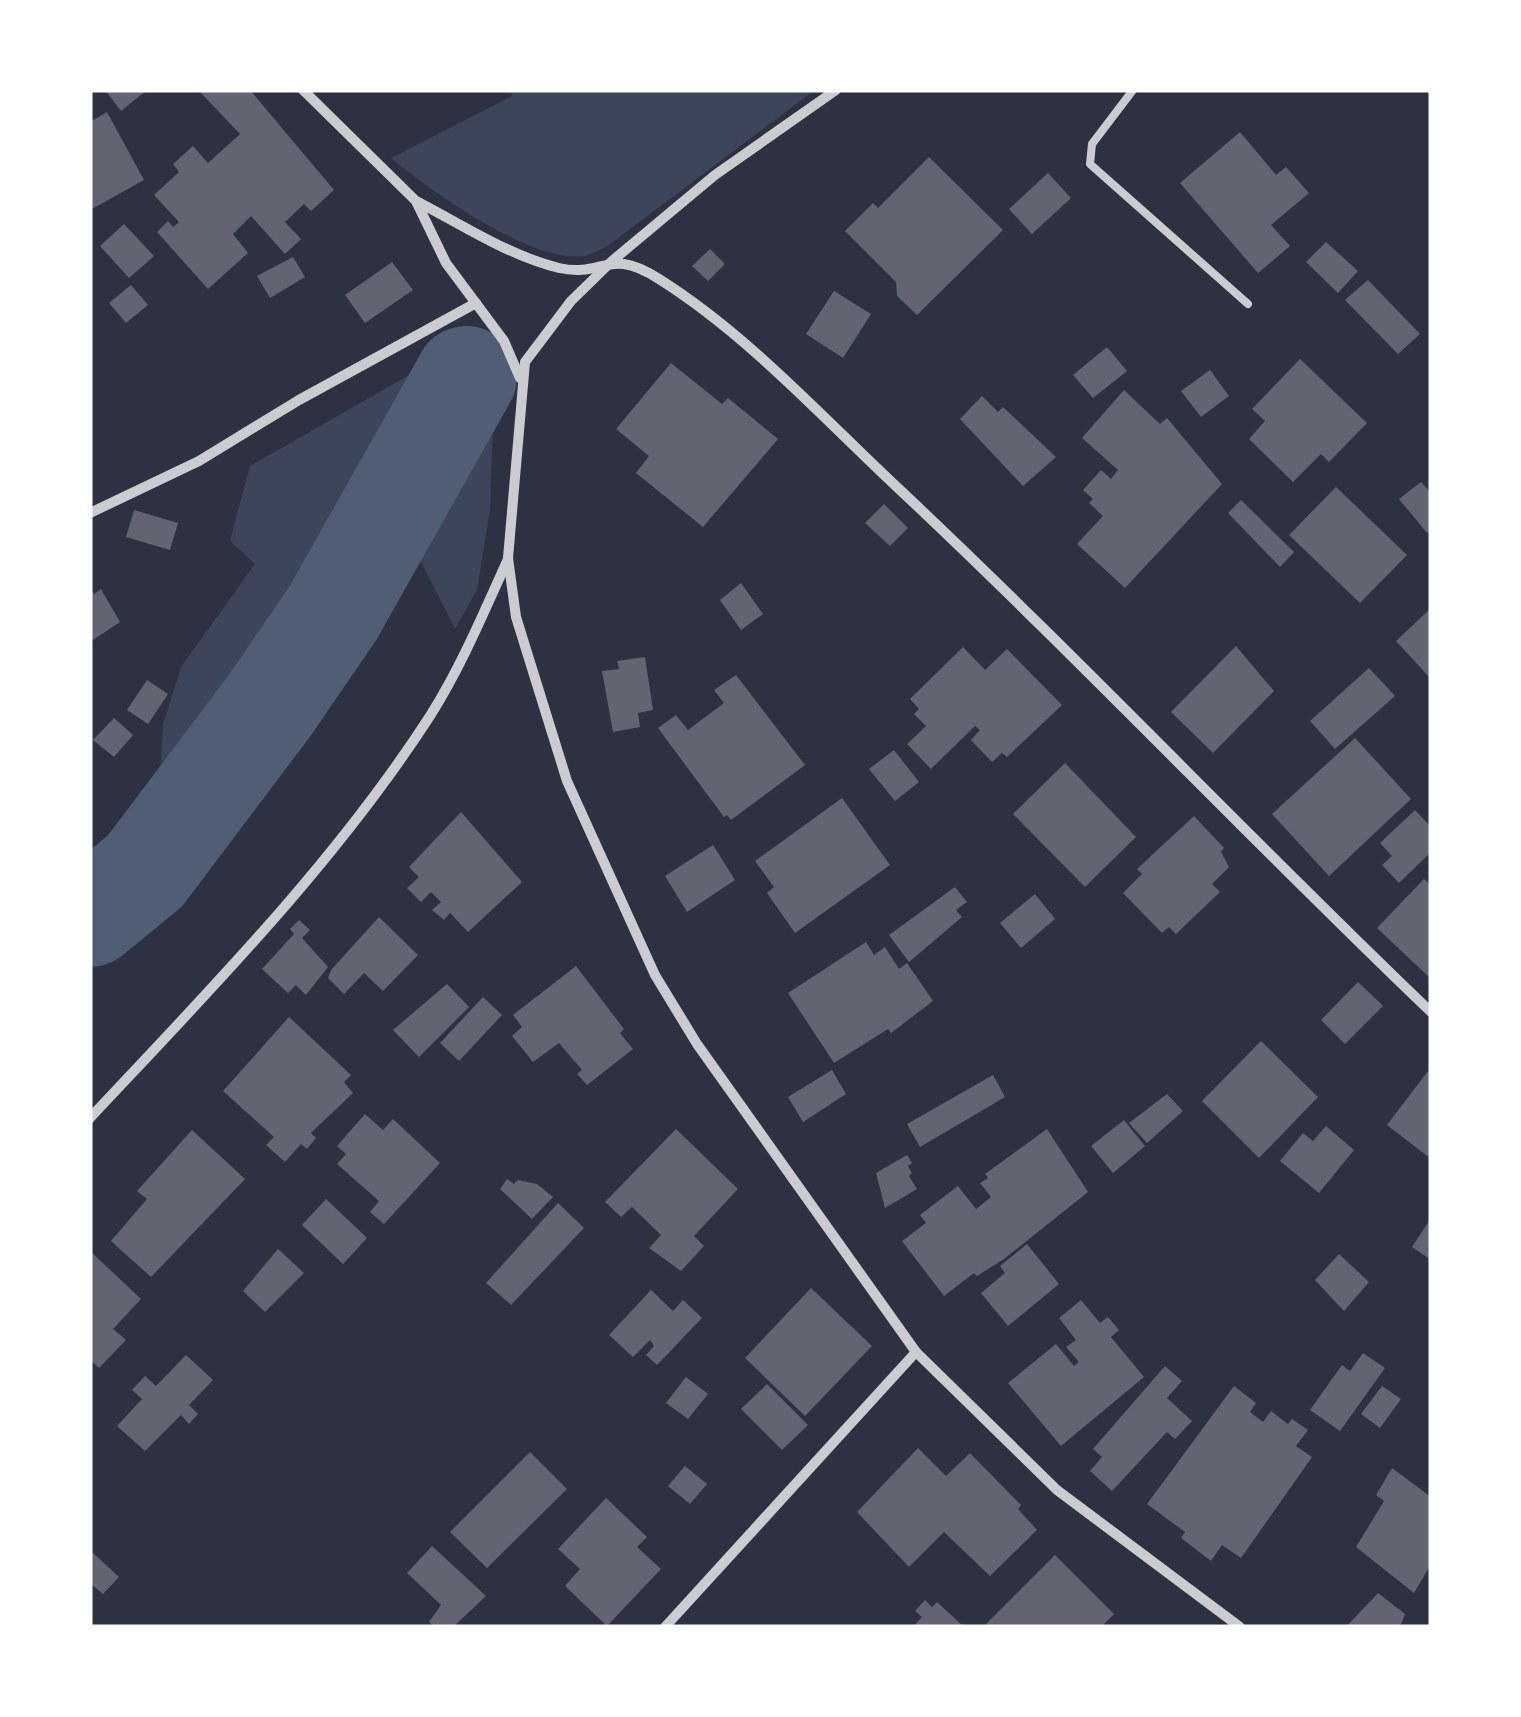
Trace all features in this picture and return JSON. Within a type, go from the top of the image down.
[{"type":"street","points":[[303,90],[416,201],[531,259],[583,270],[612,261],[636,265],[661,280],[770,368],[1072,654],[1431,1012]]},
{"type":"street","points":[[836,90],[715,175],[612,261],[538,341],[520,379],[508,558],[516,617],[566,780],[655,975],[697,1044],[916,1352],[1057,1490],[1240,1627]]},
{"type":"street","points":[[416,201],[446,262],[504,341],[520,379]]},
{"type":"street","points":[[90,513],[199,461],[299,400],[476,303]]},
{"type":"street","points":[[90,1118],[266,928],[394,770],[432,713],[508,558]]},
{"type":"street","points":[[665,1627],[916,1352]]},
{"type":"lane","points":[[1133,90],[1092,144],[1090,164],[1248,304]]},
{"type":"shaded area","points":[[510,90],[815,90],[606,247],[584,256],[538,249],[511,237],[455,205],[391,158],[512,96]]},
{"type":"shaded area","points":[[458,347],[493,422],[490,510],[477,590],[455,629],[417,554],[361,605],[209,821],[90,970],[90,886],[130,849],[159,795],[163,724],[181,667],[255,564],[230,541],[250,466]]},
{"type":"building","points":[[105,90],[147,90],[121,111]]},
{"type":"building","points":[[198,90],[250,90],[334,190],[311,211],[304,204],[285,222],[301,239],[285,254],[251,216],[233,234],[248,253],[208,289],[157,232],[168,221],[173,227],[179,222],[154,195],[179,172],[173,164],[193,146],[208,163],[240,134]]},
{"type":"building","points":[[107,112],[144,180],[90,210],[90,122]]},
{"type":"building","points":[[1240,132],[1276,175],[1286,167],[1309,193],[1271,225],[1290,246],[1258,273],[1180,183]]},
{"type":"building","points":[[929,157],[1003,230],[917,315],[897,296],[896,282],[845,231],[873,203],[878,208]]},
{"type":"building","points":[[1048,173],[1071,198],[1032,234],[1009,209]]},
{"type":"building","points":[[124,224],[154,256],[129,278],[100,246]]},
{"type":"building","points":[[1326,242],[1358,271],[1338,293],[1306,262]]},
{"type":"building","points":[[710,249],[725,264],[708,281],[692,266]]},
{"type":"building","points":[[293,257],[305,277],[270,298],[257,276]]},
{"type":"building","points":[[392,262],[413,290],[365,323],[345,295]]},
{"type":"building","points":[[1368,280],[1420,334],[1398,354],[1345,300]]},
{"type":"building","points":[[131,285],[148,305],[126,323],[109,303]]},
{"type":"building","points":[[834,291],[871,314],[843,358],[806,334]]},
{"type":"building","points":[[1107,347],[1127,371],[1093,398],[1073,375]]},
{"type":"building","points":[[1300,359],[1367,423],[1329,462],[1321,454],[1293,482],[1249,439],[1265,421],[1252,409]]},
{"type":"building","points":[[671,363],[722,404],[728,398],[778,439],[703,527],[636,473],[649,456],[616,429]]},
{"type":"building","points":[[1210,370],[1229,396],[1201,417],[1181,391]]},
{"type":"building","points":[[1124,390],[1160,424],[1167,418],[1222,484],[1125,588],[1077,544],[1103,516],[1089,503],[1093,499],[1083,490],[1101,470],[1111,479],[1118,470],[1082,438]]},
{"type":"building","points":[[982,396],[998,412],[1003,407],[1056,457],[1023,486],[960,419]]},
{"type":"building","points":[[1421,482],[1431,493],[1431,529],[1427,533],[1399,499]]},
{"type":"building","points":[[1336,487],[1407,555],[1360,603],[1289,535]]},
{"type":"building","points":[[1241,500],[1294,552],[1280,567],[1228,513]]},
{"type":"building","points":[[884,504],[908,528],[890,546],[865,523]]},
{"type":"building","points":[[134,510],[178,523],[170,550],[126,537]]},
{"type":"building","points":[[741,583],[763,614],[741,630],[720,600]]},
{"type":"building","points":[[90,587],[94,594],[101,589],[120,622],[90,642]]},
{"type":"building","points":[[1431,608],[1431,679],[1396,641]]},
{"type":"building","points":[[1236,646],[1274,691],[1213,753],[1171,712]]},
{"type":"building","points":[[963,647],[985,670],[1007,649],[1062,705],[1007,757],[1002,753],[992,762],[971,740],[980,730],[975,726],[931,769],[907,744],[926,726],[914,714],[919,709],[910,699]]},
{"type":"building","points":[[645,657],[653,710],[638,713],[640,727],[613,732],[602,671],[619,669],[617,661]]},
{"type":"building","points":[[1369,668],[1395,696],[1335,749],[1310,721]]},
{"type":"building","points":[[736,675],[805,765],[731,820],[727,815],[724,817],[658,728],[676,715],[688,730],[724,703],[714,690]]},
{"type":"building","points":[[147,680],[168,694],[148,724],[127,710]]},
{"type":"building","points":[[114,718],[133,735],[114,757],[93,740]]},
{"type":"building","points":[[1355,738],[1411,799],[1329,876],[1272,814]]},
{"type":"building","points":[[894,750],[919,782],[895,801],[869,769]]},
{"type":"building","points":[[1065,763],[1136,837],[1085,887],[1013,814]]},
{"type":"building","points":[[842,798],[890,865],[795,933],[767,893],[774,887],[755,861]]},
{"type":"building","points":[[1415,810],[1431,827],[1431,852],[1399,883],[1382,865],[1392,856],[1380,843]]},
{"type":"building","points":[[461,812],[522,882],[468,932],[450,913],[444,920],[432,910],[441,902],[431,892],[421,902],[407,888],[419,877],[409,867]]},
{"type":"building","points":[[1194,816],[1224,848],[1221,852],[1229,867],[1212,884],[1220,892],[1176,934],[1169,927],[1162,933],[1123,893],[1142,874],[1137,869]]},
{"type":"building","points":[[713,845],[735,880],[687,912],[665,876]]},
{"type":"building","points":[[1424,879],[1431,885],[1431,979],[1377,928]]},
{"type":"building","points":[[955,887],[967,902],[956,910],[962,917],[909,962],[889,935]]},
{"type":"building","points":[[1035,894],[1055,919],[1021,948],[1000,923]]},
{"type":"building","points":[[379,917],[418,955],[383,991],[364,973],[344,994],[328,978],[331,970]]},
{"type":"building","points":[[299,920],[310,930],[302,938],[328,967],[306,995],[296,985],[288,993],[262,969],[294,934],[290,929]]},
{"type":"building","points":[[866,942],[874,955],[885,947],[899,969],[907,963],[933,1001],[891,1033],[888,1029],[834,1063],[788,993]]},
{"type":"building","points":[[576,966],[624,1029],[620,1033],[633,1049],[587,1085],[577,1074],[582,1070],[559,1043],[533,1062],[512,1036],[522,1027],[513,1015]]},
{"type":"building","points":[[1358,982],[1383,1006],[1345,1044],[1321,1020]]},
{"type":"building","points":[[447,984],[469,1007],[419,1057],[393,1030]]},
{"type":"building","points":[[483,997],[502,1015],[459,1061],[440,1043]]},
{"type":"building","points":[[289,1017],[351,1075],[344,1082],[353,1093],[311,1133],[316,1138],[307,1149],[301,1144],[285,1162],[266,1145],[274,1137],[223,1091]]},
{"type":"building","points":[[1261,1041],[1318,1097],[1259,1158],[1202,1101]]},
{"type":"building","points":[[832,1070],[846,1094],[803,1122],[788,1097]]},
{"type":"building","points":[[1428,1071],[1431,1073],[1431,1159],[1387,1125]]},
{"type":"building","points":[[993,1075],[1005,1097],[920,1147],[907,1124]]},
{"type":"building","points":[[1167,1094],[1183,1111],[1147,1143],[1129,1123]]},
{"type":"building","points":[[365,1114],[383,1130],[393,1119],[440,1163],[384,1224],[370,1212],[379,1201],[337,1164],[346,1154],[337,1146]]},
{"type":"building","points":[[1124,1120],[1145,1146],[1113,1173],[1091,1146]]},
{"type":"building","points":[[1326,1126],[1354,1150],[1319,1193],[1280,1161],[1303,1133],[1313,1141]]},
{"type":"building","points":[[676,1129],[738,1189],[694,1236],[704,1246],[681,1271],[649,1248],[661,1235],[632,1207],[621,1217],[605,1202]]},
{"type":"building","points":[[1047,1129],[1088,1192],[1004,1259],[977,1276],[974,1273],[944,1296],[902,1241],[926,1223],[920,1215],[958,1186],[976,1209],[991,1197],[980,1183],[988,1178],[985,1174]]},
{"type":"building","points":[[192,1130],[245,1179],[151,1277],[111,1241],[147,1199],[137,1191]]},
{"type":"building","points":[[907,1155],[912,1163],[908,1166],[912,1173],[909,1176],[917,1189],[885,1208],[876,1173]]},
{"type":"building","points":[[507,1179],[514,1184],[518,1180],[537,1184],[553,1197],[532,1219],[500,1189]]},
{"type":"building","points":[[326,1199],[367,1238],[343,1264],[302,1225]]},
{"type":"building","points":[[558,1203],[584,1228],[511,1305],[486,1283]]},
{"type":"building","points":[[1431,1218],[1431,1260],[1412,1247]]},
{"type":"building","points":[[1027,1244],[1059,1284],[1008,1326],[981,1293],[1005,1273],[1000,1266]]},
{"type":"building","points":[[278,1249],[304,1273],[265,1312],[243,1291]]},
{"type":"building","points":[[90,1251],[141,1299],[113,1329],[126,1340],[99,1368],[90,1360]]},
{"type":"building","points":[[1339,1254],[1369,1282],[1344,1311],[1315,1280]]},
{"type":"building","points":[[811,1288],[872,1346],[805,1416],[745,1358]]},
{"type":"building","points":[[651,1290],[673,1311],[683,1300],[702,1318],[657,1365],[646,1355],[654,1346],[650,1340],[633,1357],[609,1335]]},
{"type":"building","points":[[1081,1300],[1100,1323],[1108,1317],[1119,1330],[1111,1337],[1144,1377],[1061,1446],[1008,1383],[1056,1344],[1074,1366],[1079,1362],[1066,1347],[1076,1340],[1059,1318]]},
{"type":"building","points":[[1363,1353],[1385,1368],[1340,1431],[1310,1410],[1342,1365],[1350,1371]]},
{"type":"building","points":[[186,1355],[213,1380],[189,1405],[198,1414],[189,1424],[181,1415],[145,1451],[117,1426],[142,1399],[132,1390],[145,1376],[156,1386]]},
{"type":"building","points":[[1165,1366],[1182,1381],[1167,1398],[1192,1421],[1175,1439],[1167,1432],[1112,1491],[1090,1471],[1102,1457],[1093,1449]]},
{"type":"building","points":[[686,1377],[708,1394],[688,1419],[666,1403]]},
{"type":"building","points":[[767,1384],[808,1425],[782,1450],[741,1409]]},
{"type":"building","points":[[1234,1386],[1256,1403],[1250,1412],[1263,1422],[1271,1411],[1288,1424],[1292,1419],[1308,1430],[1296,1446],[1312,1457],[1241,1558],[1222,1545],[1211,1561],[1181,1538],[1185,1532],[1147,1504]]},
{"type":"building","points":[[1382,1386],[1401,1399],[1380,1428],[1361,1414]]},
{"type":"building","points":[[918,1448],[946,1476],[970,1453],[1021,1505],[1018,1509],[1037,1530],[990,1576],[944,1532],[909,1567],[857,1512]]},
{"type":"building","points":[[530,1452],[567,1489],[487,1568],[450,1532]]},
{"type":"building","points":[[685,1466],[707,1484],[690,1504],[668,1486]]},
{"type":"building","points":[[1392,1468],[1431,1497],[1431,1564],[1414,1593],[1356,1547],[1384,1501],[1376,1495]]},
{"type":"building","points":[[606,1498],[647,1537],[637,1547],[661,1569],[607,1626],[565,1586],[580,1569],[558,1549]]},
{"type":"building","points":[[432,1546],[486,1596],[453,1627],[435,1627],[429,1622],[441,1605],[407,1573]]},
{"type":"building","points":[[92,1552],[119,1577],[103,1594],[90,1583]]},
{"type":"building","points":[[1055,1555],[1114,1614],[1101,1627],[983,1627]]},
{"type":"building","points":[[1378,1593],[1405,1614],[1400,1627],[1346,1627]]},
{"type":"building","points":[[925,1600],[932,1607],[937,1602],[964,1627],[913,1627],[922,1617],[915,1611]]},
{"type":"waterway","points":[[90,916],[145,871],[270,705],[333,613],[466,377]]}]
